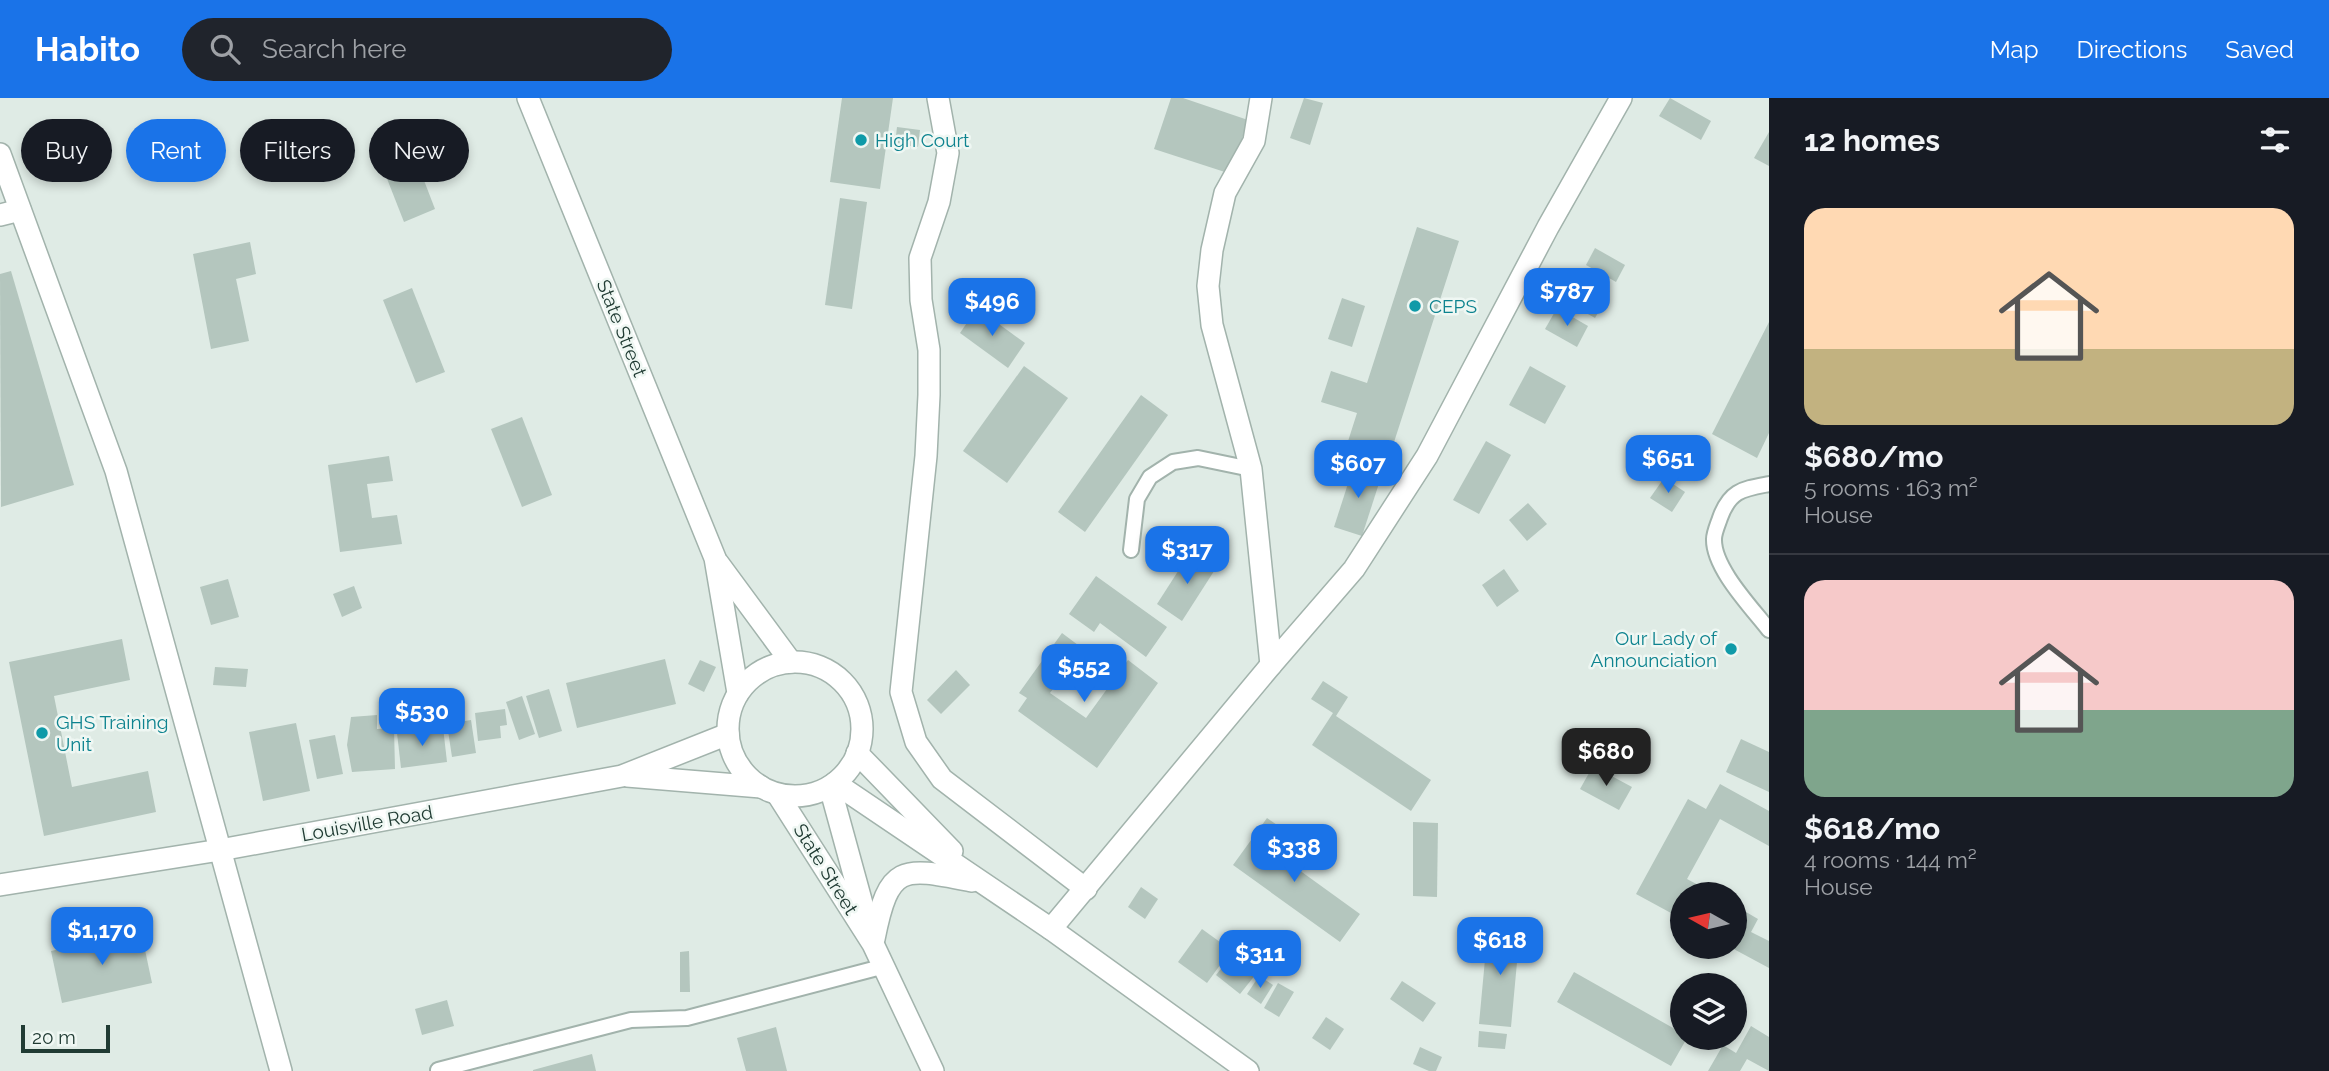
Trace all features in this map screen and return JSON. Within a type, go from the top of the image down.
[{"type":"street","name":"State Street","points":[[528,98],[715,558],[738,693]]},
{"type":"street","points":[[938,98],[948,153],[939,202],[920,258],[920,300],[929,350],[926,456],[901,692],[916,742],[942,779],[1086,889]]},
{"type":"street","points":[[1261,98],[1254,141],[1224,193],[1212,250],[1208,286],[1212,325],[1251,469],[1271,665]]},
{"type":"street","points":[[1051,929],[1354,569],[1427,456],[1548,227],[1621,98]]},
{"type":"street","points":[[0,154],[10,213],[116,471],[281,1071]]},
{"type":"street","name":"State Street","points":[[715,558],[791,662]]},
{"type":"street","points":[[622,776],[769,791],[796,797],[814,794],[833,785],[858,753],[862,734],[860,715],[854,698],[842,682],[828,671],[810,664],[791,662],[771,667],[752,677],[738,693],[730,713],[728,734],[733,755],[744,774],[769,791]]},
{"type":"street","name":"Louisville Road","points":[[0,885],[220,850],[622,776],[728,734]]},
{"type":"street","points":[[858,753],[983,883]]},
{"type":"street","name":"State Street","points":[[833,785],[873,944]]},
{"type":"street","points":[[833,785],[1051,929],[1248,1071]]},
{"type":"street","name":"State Street","points":[[769,791],[873,944],[933,1071]]},
{"type":"street","points":[[873,944],[888,887],[902,875],[923,871],[983,883]]},
{"type":"lane","points":[[1131,550],[1137,499],[1150,477],[1173,461],[1198,458],[1251,469]]},
{"type":"lane","points":[[1769,484],[1740,489],[1721,515],[1714,539],[1719,563],[1769,630]]},
{"type":"lane","points":[[438,1070],[631,1020],[687,1018],[885,966]]},
{"type":"building","name":"High Court","points":[[842,98],[893,98],[880,189],[830,182]]},
{"type":"building","points":[[1171,98],[1183,98],[1248,120],[1231,174],[1154,149]]},
{"type":"building","points":[[1304,98],[1323,103],[1310,145],[1290,138]]},
{"type":"building","points":[[1670,98],[1711,121],[1701,140],[1659,116]]},
{"type":"building","points":[[897,127],[920,130],[918,147],[895,144]]},
{"type":"building","points":[[1769,132],[1769,166],[1754,158]]},
{"type":"building","points":[[388,182],[425,182],[435,209],[404,222]]},
{"type":"building","points":[[840,198],[867,202],[852,309],[825,305]]},
{"type":"building","name":"CEPS","points":[[1417,227],[1459,241],[1385,470],[1343,457],[1357,413],[1321,402],[1331,371],[1367,383]]},
{"type":"building","points":[[250,242],[256,274],[236,279],[249,341],[211,349],[193,254]]},
{"type":"building","points":[[1595,248],[1625,265],[1616,282],[1586,265]]},
{"type":"building","points":[[11,271],[74,485],[1,507],[0,274]]},
{"type":"building","points":[[1580,274],[1610,291],[1595,318],[1565,301]]},
{"type":"building","points":[[412,288],[445,372],[416,383],[383,300]]},
{"type":"building","points":[[1342,298],[1365,306],[1352,347],[1328,339]]},
{"type":"building","points":[[977,308],[1025,343],[1008,368],[960,333]]},
{"type":"building","points":[[1557,308],[1588,326],[1577,347],[1545,329]]},
{"type":"building","points":[[1769,322],[1769,433],[1757,458],[1712,434]]},
{"type":"building","points":[[1024,366],[1068,398],[1007,483],[963,451]]},
{"type":"building","points":[[1530,366],[1566,386],[1545,424],[1509,405]]},
{"type":"building","points":[[1141,395],[1168,415],[1085,532],[1058,512]]},
{"type":"building","points":[[522,417],[552,495],[522,507],[491,429]]},
{"type":"building","points":[[1486,441],[1511,455],[1479,514],[1453,500]]},
{"type":"building","points":[[389,456],[393,481],[367,484],[372,518],[397,515],[402,544],[340,552],[328,465]]},
{"type":"building","points":[[1354,465],[1382,474],[1362,536],[1334,527]]},
{"type":"building","points":[[1664,478],[1685,492],[1672,512],[1650,498]]},
{"type":"building","points":[[1528,503],[1547,524],[1527,541],[1509,520]]},
{"type":"building","points":[[1191,551],[1216,568],[1182,621],[1157,604]]},
{"type":"building","points":[[1504,569],[1519,591],[1497,607],[1482,585]]},
{"type":"building","points":[[1096,576],[1167,627],[1146,657],[1100,623],[1094,632],[1069,614]]},
{"type":"building","points":[[228,579],[239,617],[211,625],[200,587]]},
{"type":"building","points":[[354,586],[362,608],[342,617],[333,594]]},
{"type":"building","points":[[1062,633],[1082,648],[1050,693],[1086,718],[1128,660],[1158,683],[1097,768],[1018,711],[1027,698],[1019,693]]},
{"type":"building","name":"GHS Training Unit","points":[[122,639],[130,680],[54,696],[72,787],[148,771],[156,812],[44,836],[9,662]]},
{"type":"building","points":[[665,659],[676,704],[577,728],[566,683]]},
{"type":"building","points":[[700,660],[716,667],[704,692],[688,684]]},
{"type":"building","points":[[215,667],[248,669],[246,687],[213,685]]},
{"type":"building","points":[[956,670],[970,685],[941,714],[927,700]]},
{"type":"building","points":[[1323,681],[1348,697],[1336,716],[1431,780],[1411,811],[1312,745],[1333,713],[1311,699]]},
{"type":"building","points":[[549,689],[562,731],[539,738],[526,696]]},
{"type":"building","points":[[522,696],[535,734],[519,740],[506,702]]},
{"type":"building","points":[[505,709],[507,725],[500,726],[501,738],[478,741],[475,713]]},
{"type":"building","points":[[377,715],[377,729],[394,728],[395,769],[352,772],[347,745],[351,717]]},
{"type":"building","points":[[471,720],[476,753],[452,757],[447,724]]},
{"type":"building","points":[[296,723],[310,791],[263,801],[249,732]]},
{"type":"building","points":[[443,727],[447,762],[401,768],[397,733]]},
{"type":"building","points":[[335,735],[343,774],[317,779],[309,740]]},
{"type":"building","points":[[1741,739],[1769,752],[1769,792],[1726,772]]},
{"type":"building","points":[[1593,766],[1632,787],[1619,810],[1580,789]]},
{"type":"building","points":[[1720,784],[1769,811],[1769,846],[1720,819],[1687,879],[1693,882],[1670,882],[1670,912],[1636,894],[1688,799],[1706,809]]},
{"type":"building","points":[[1267,818],[1284,830],[1270,849],[1360,914],[1340,942],[1233,865]]},
{"type":"building","points":[[1413,822],[1438,823],[1437,897],[1413,896]]},
{"type":"building","points":[[1141,887],[1158,899],[1145,919],[1128,907]]},
{"type":"building","points":[[1747,913],[1758,919],[1751,932],[1769,941],[1769,968],[1747,956]]},
{"type":"building","points":[[1488,927],[1520,930],[1511,1027],[1479,1024]]},
{"type":"building","points":[[1202,929],[1231,950],[1207,983],[1178,962]]},
{"type":"building","points":[[141,931],[152,983],[62,1003],[51,951]]},
{"type":"building","points":[[689,951],[690,992],[680,992],[680,952]]},
{"type":"building","points":[[1232,955],[1256,974],[1240,994],[1216,975]]},
{"type":"building","points":[[1574,972],[1670,1026],[1670,1050],[1680,1050],[1671,1066],[1557,1002]]},
{"type":"building","points":[[1259,976],[1273,985],[1261,1004],[1247,994]]},
{"type":"building","points":[[1402,981],[1436,1003],[1423,1022],[1390,999]]},
{"type":"building","points":[[1278,983],[1294,992],[1279,1017],[1264,1008]]},
{"type":"building","points":[[447,1000],[454,1026],[422,1035],[415,1009]]},
{"type":"building","points":[[1326,1017],[1344,1029],[1330,1050],[1312,1038]]},
{"type":"building","points":[[1751,1026],[1769,1037],[1769,1071],[1747,1059],[1740,1071],[1708,1071],[1720,1050],[1736,1053],[1738,1050],[1747,1050],[1747,1033]]},
{"type":"building","points":[[776,1027],[787,1071],[746,1071],[737,1038]]},
{"type":"building","points":[[1479,1031],[1507,1034],[1505,1049],[1478,1047]]},
{"type":"building","points":[[1420,1047],[1442,1057],[1436,1071],[1413,1064]]},
{"type":"building","points":[[592,1054],[596,1071],[533,1071],[533,1070]]},
{"type":"place","name":"High Court","points":[[861,140]]},
{"type":"place","name":"CEPS","points":[[1415,306]]},
{"type":"place","name":"Our Lady of Announciation","points":[[1731,649]]},
{"type":"place","name":"GHS Training Unit","points":[[42,733]]}]
